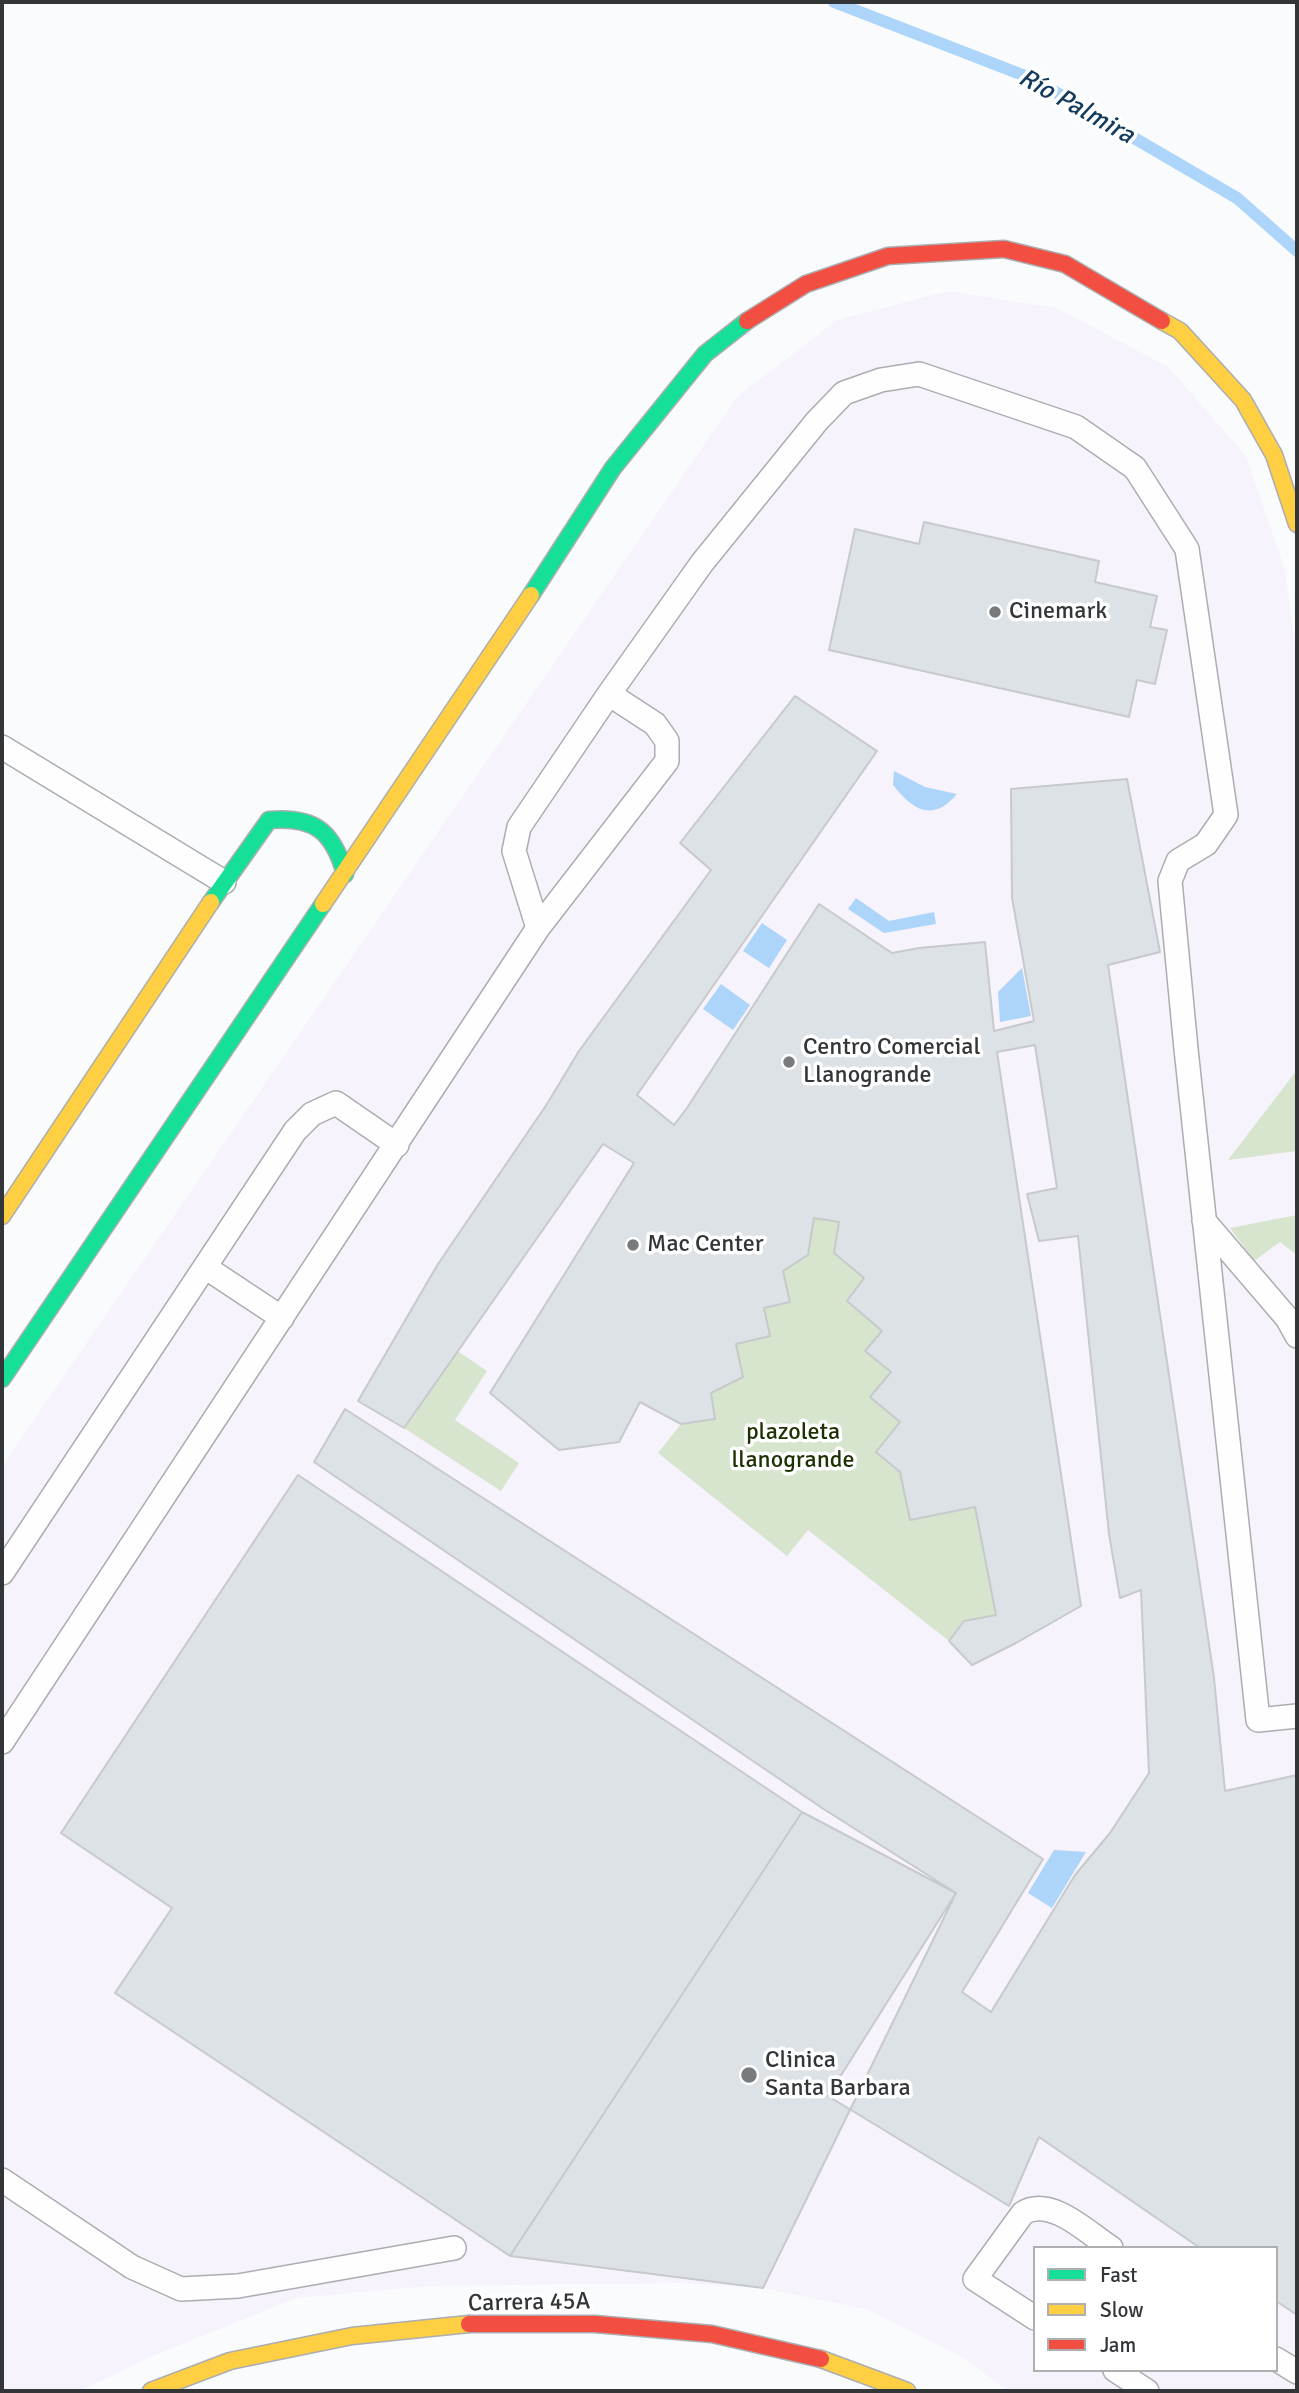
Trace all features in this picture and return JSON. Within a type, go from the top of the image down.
[{"type":"street","points":[[2,1379],[511,627],[613,468],[705,354],[741,324],[806,284],[888,257],[1004,249],[1065,264],[1180,331],[1243,400],[1274,455],[1297,524]]},
{"type":"street","points":[[2,1216],[224,882],[269,820],[304,820],[326,834],[341,856],[345,874]]},
{"type":"street","name":"Carrera 45A","points":[[151,2391],[230,2361],[352,2336],[482,2323],[508,2323],[595,2324],[712,2334],[822,2359],[906,2391]]},
{"type":"lane","points":[[538,928],[514,851],[519,827],[702,563],[817,421],[844,393],[881,380],[919,374],[1076,427],[1135,468],[1186,549],[1226,815],[1206,844],[1178,861],[1170,881],[1258,1720],[1297,1716]]},
{"type":"lane","points":[[2,1742],[538,928],[667,761],[667,741],[655,724],[610,694]]},
{"type":"lane","points":[[2,747],[224,882]]},
{"type":"lane","points":[[2,1573],[295,1131],[312,1114],[336,1103],[397,1145]]},
{"type":"lane","points":[[1204,1221],[1287,1318],[1297,1336]]},
{"type":"lane","points":[[205,1267],[282,1318]]},
{"type":"lane","points":[[2,2180],[132,2267],[181,2288],[237,2286],[454,2248]]},
{"type":"lane","points":[[1033,2317],[975,2279],[1023,2213],[1030,2208],[1051,2209],[1108,2246]]},
{"type":"lane","points":[[1278,2360],[1297,2372]]},
{"type":"lane","points":[[1118,2372],[1147,2391]]},
{"type":"shaded area","name":"Centro Comercial Llanogrande","points":[[948,291],[1057,308],[1168,367],[1246,456],[1285,570],[1297,657],[1297,2391],[1008,2391],[963,2358],[866,2309],[763,2288],[680,2283],[429,2286],[296,2298],[162,2352],[79,2391],[2,2391],[2,1466],[737,397],[837,320]]},
{"type":"green space","points":[[1297,1070],[1297,1151],[1228,1160]]},
{"type":"green space","points":[[1297,1215],[1297,1255],[1280,1242],[1254,1261],[1230,1228]]},
{"type":"green space","name":"plazoleta llanogrande","points":[[814,1218],[839,1222],[834,1253],[864,1278],[847,1301],[882,1331],[866,1351],[891,1372],[870,1397],[900,1422],[900,1472],[911,1520],[975,1507],[996,1615],[964,1621],[949,1641],[808,1530],[787,1556],[658,1453],[711,1393],[743,1377],[736,1344],[770,1336],[764,1308],[789,1301],[783,1271],[808,1255]]},
{"type":"green space","points":[[456,1350],[487,1371],[455,1420],[519,1463],[501,1491],[404,1428]]},
{"type":"water","points":[[894,771],[925,787],[957,794],[939,808],[923,810],[908,801],[893,785]]},
{"type":"water","points":[[856,898],[889,921],[934,912],[936,924],[884,933],[848,909]]},
{"type":"water","points":[[762,923],[787,940],[769,968],[743,951]]},
{"type":"water","points":[[1022,968],[1031,1016],[1000,1022],[998,992]]},
{"type":"water","points":[[721,984],[750,1005],[733,1030],[703,1009]]},
{"type":"water","points":[[1054,1850],[1086,1852],[1052,1908],[1028,1893]]},
{"type":"building","name":"Cinemark","points":[[924,522],[1099,561],[1095,582],[1157,596],[1150,627],[1167,630],[1155,684],[1137,680],[1129,717],[829,650],[855,529],[919,544]]},
{"type":"building","name":"Centro Comercial Llanogrande","points":[[795,696],[877,751],[637,1095],[674,1125],[819,904],[892,953],[985,942],[994,1031],[1034,1021],[1012,898],[1011,789],[1127,779],[1160,952],[1108,965],[1214,1678],[1225,1791],[1297,1775],[1297,2315],[1278,2302],[1278,2246],[1197,2246],[1039,2137],[1009,2206],[828,2096],[956,1893],[822,1808],[314,1462],[345,1409],[1043,1859],[962,1992],[991,2012],[1075,1875],[1110,1833],[1149,1773],[1141,1590],[1120,1598],[1109,1534],[1078,1236],[1039,1241],[1027,1194],[1057,1188],[1035,1045],[997,1052],[1081,1606],[1016,1643],[972,1665],[949,1641],[964,1621],[996,1615],[975,1507],[910,1520],[900,1472],[876,1452],[900,1422],[870,1397],[891,1372],[865,1351],[882,1331],[847,1301],[864,1278],[834,1253],[839,1222],[814,1218],[808,1255],[783,1271],[790,1302],[764,1308],[770,1336],[736,1344],[743,1377],[711,1393],[715,1419],[681,1424],[640,1402],[619,1442],[559,1450],[490,1393],[634,1163],[603,1144],[404,1428],[358,1401],[438,1264],[547,1104],[579,1051],[711,870],[680,843]]},
{"type":"building","points":[[298,1475],[802,1812],[510,2256],[115,1993],[172,1908],[61,1833]]},
{"type":"building","name":"Clinica Santa Barbara","points":[[802,1812],[956,1893],[763,2288],[510,2256]]},
{"type":"waterway","name":"Río Palmira","points":[[834,2],[1033,79],[1237,198],[1297,251]]},
{"type":"traffic: fast","points":[[531,595],[613,468],[705,354],[747,321]]},
{"type":"traffic: fast","points":[[211,902],[269,820],[298,821],[319,829],[334,847],[345,874]]},
{"type":"traffic: fast","points":[[2,1379],[323,904]]},
{"type":"traffic: slow","points":[[1162,321],[1180,331],[1243,400],[1274,455],[1297,524]]},
{"type":"traffic: slow","points":[[323,904],[531,595]]},
{"type":"traffic: slow","points":[[2,1216],[211,902]]},
{"type":"traffic: slow","points":[[151,2391],[230,2361],[352,2336],[469,2324]]},
{"type":"traffic: slow","points":[[821,2359],[907,2391]]},
{"type":"traffic: jam","points":[[747,321],[806,284],[888,256],[1004,249],[1065,264],[1162,321]]},
{"type":"traffic: jam","points":[[469,2324],[595,2324],[712,2334],[821,2359]]},
{"type":"place","name":"Cinemark","points":[[995,612]]},
{"type":"place","name":"Centro Comercial Llanogrande","points":[[789,1062]]},
{"type":"place","name":"Mac Center","points":[[633,1245]]},
{"type":"place","name":"Clinica Santa Barbara","points":[[749,2075]]}]
